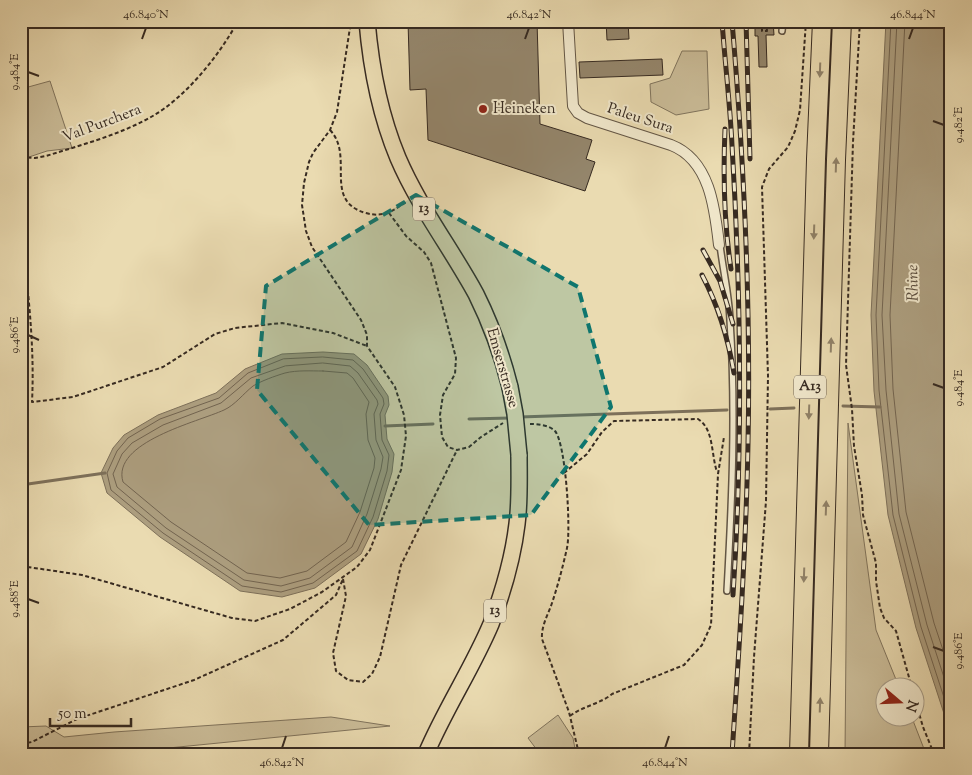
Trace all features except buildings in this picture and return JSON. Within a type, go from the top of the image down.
[{"type":"highway","name":"A13","points":[[799,754],[816,159],[822,21]]},
{"type":"highway","name":"A13","points":[[819,754],[836,160],[842,21]]},
{"type":"main road","name":"Emserstrasse","points":[[368,21],[372,64],[380,103],[398,159],[416,195],[476,295],[494,336],[510,387],[519,455],[517,525],[506,577],[493,617],[480,647],[438,726],[426,754]]},
{"type":"street","name":"Paleu Sura","points":[[568,21],[573,106],[578,113],[587,118],[672,145],[687,155],[700,170],[711,197],[716,216],[719,244]]},
{"type":"lane","points":[[782,21],[782,31]]},
{"type":"lane","points":[[719,244],[730,319],[733,428],[727,591]]},
{"type":"path","name":"Val Purchera","points":[[21,157],[35,158],[46,156],[125,129],[166,107],[202,72],[238,21]]},
{"type":"path","points":[[21,566],[82,575],[232,618],[255,621],[290,609],[322,592],[357,567],[370,550],[401,470],[406,436],[404,415],[395,387],[367,346],[361,320],[312,247],[306,231],[302,205],[304,183],[313,154],[330,130],[337,112],[351,21]]},
{"type":"path","points":[[762,21],[762,31],[766,31],[766,21]]},
{"type":"path","points":[[749,754],[766,492],[768,376],[762,187],[769,169],[788,146],[796,131],[800,110],[806,21]]},
{"type":"path","points":[[860,21],[853,142],[846,364],[863,515],[876,563],[876,581],[880,608],[884,618],[896,631],[909,678]]},
{"type":"path","points":[[330,130],[339,141],[341,150],[341,183],[347,201],[360,211],[374,215],[389,213],[416,195]]},
{"type":"path","points":[[389,213],[406,236],[424,252],[431,264],[456,358],[455,374],[443,395],[440,415],[442,437],[448,447],[457,450],[469,447],[504,423]]},
{"type":"path","points":[[21,225],[31,326],[34,376],[32,402],[73,397],[163,366],[215,334],[235,328],[282,323],[333,333],[367,346]]},
{"type":"path","points":[[564,474],[587,454],[602,432],[614,422],[698,419],[708,428],[713,460],[718,474]]},
{"type":"path","points":[[528,424],[547,426],[555,432],[560,445],[569,512],[568,546],[553,601],[541,630],[542,639],[570,716],[579,754]]},
{"type":"path","points":[[570,716],[576,711],[606,700],[612,694],[684,665],[702,645],[712,625],[718,474],[726,427],[733,428]]},
{"type":"path","points":[[342,579],[346,596],[333,654],[336,671],[348,680],[363,682],[372,674],[380,657],[401,564],[457,450]]},
{"type":"path","points":[[21,744],[32,742],[77,719],[194,680],[283,640],[336,595],[342,579]]},
{"type":"path","points":[[924,728],[934,754]]},
{"type":"highlighted area","points":[[416,195],[578,287],[611,407],[531,515],[369,525],[257,390],[266,286]]},
{"type":"shaded area","points":[[682,51],[707,51],[709,109],[676,115],[651,102],[650,84],[670,78]]},
{"type":"shaded area","points":[[50,81],[72,148],[47,151],[23,159],[21,150],[21,89]]},
{"type":"shaded area","points":[[848,423],[876,630],[895,678],[874,678],[874,728],[916,728],[926,754],[845,754]]},
{"type":"shaded area","points":[[558,715],[573,738],[576,754],[540,754],[528,738]]},
{"type":"shaded area","points":[[331,717],[390,726],[108,754],[21,754],[21,727],[46,726],[64,737]]},
{"type":"water","name":"Rhine","points":[[886,21],[951,21],[951,735],[916,628],[888,515],[874,391],[871,315]]},
{"type":"water","points":[[323,352],[354,354],[367,365],[388,396],[389,405],[385,415],[387,439],[394,454],[392,472],[378,519],[361,554],[315,588],[282,597],[240,591],[160,537],[107,493],[101,473],[113,448],[124,435],[158,415],[216,393],[245,369],[282,354]]},
{"type":"waterway","points":[[843,406],[880,407]]},
{"type":"waterway","points":[[770,409],[794,408]]},
{"type":"waterway","points":[[520,417],[727,410]]},
{"type":"waterway","points":[[469,419],[511,418]]},
{"type":"waterway","points":[[385,426],[433,424]]},
{"type":"waterway","points":[[21,485],[105,473]]},
{"type":"railway","points":[[722,21],[731,130],[739,314],[738,482],[733,595]]},
{"type":"railway","points":[[732,21],[746,232],[749,391],[744,561],[732,754]]},
{"type":"railway","points":[[746,21],[750,159]]},
{"type":"railway","points":[[725,129],[725,199],[731,269]]},
{"type":"railway","points":[[703,250],[720,281],[733,324]]},
{"type":"railway","points":[[702,275],[722,323],[734,373]]},
{"type":"place","name":"Heineken","points":[[483,109]]}]
